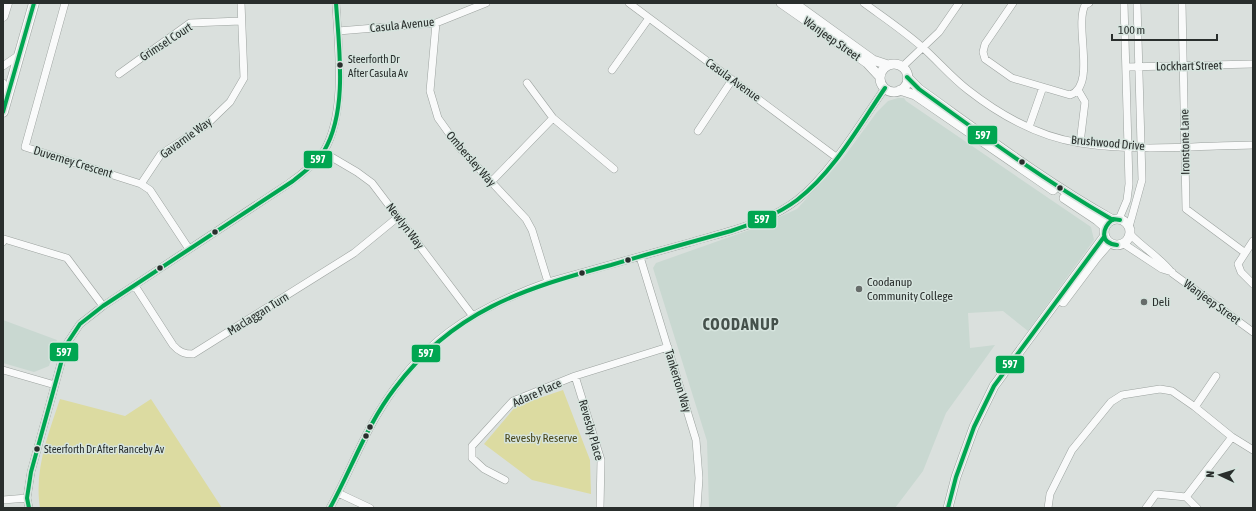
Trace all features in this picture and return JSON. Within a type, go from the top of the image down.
[{"type":"main road","points":[[3,16],[7,3]]},
{"type":"main road","points":[[3,112],[34,3]]},
{"type":"main road","name":"Wanjeep Street","points":[[781,3],[867,63],[880,77]]},
{"type":"main road","name":"Wanjeep Street","points":[[794,3],[873,60],[888,65]]},
{"type":"main road","points":[[900,90],[915,95],[1097,220],[1106,236],[1116,246],[1124,244],[1130,230],[1123,221],[1116,220],[1066,192],[1002,148],[919,89],[907,77],[902,67],[895,64],[888,65],[882,70],[880,77],[882,85],[892,92],[900,90],[906,84],[907,77]]},
{"type":"main road","points":[[953,508],[960,478],[975,435],[995,396],[1092,263],[1116,220]]},
{"type":"main road","points":[[948,508],[956,477],[971,434],[994,386],[1106,236]]},
{"type":"street","name":"Duverney Crescent","points":[[65,3],[25,147],[141,184],[150,190],[189,249]]},
{"type":"street","name":"Gavarnie Way","points":[[141,184],[161,154],[205,126],[230,102],[244,78],[241,3]]},
{"type":"street","points":[[28,508],[27,498],[31,472],[66,345],[72,334],[83,321],[103,306],[295,179],[314,163],[323,152],[329,142],[338,93],[338,31],[336,3]]},
{"type":"street","name":"Casula Avenue","points":[[338,31],[436,23],[486,3]]},
{"type":"street","name":"Casula Avenue","points":[[629,3],[836,157]]},
{"type":"street","name":"Brushwood Drive","points":[[864,3],[922,47],[944,70],[969,91],[995,109],[1029,127],[1080,143],[1142,147],[1253,145]]},
{"type":"street","points":[[902,67],[948,21],[959,3]]},
{"type":"street","points":[[1013,3],[984,44],[983,56],[1012,78],[1070,95],[1078,90],[1083,78],[1083,10],[1089,3]]},
{"type":"street","points":[[1116,220],[1127,200],[1129,184],[1124,3]]},
{"type":"street","points":[[1130,230],[1142,180],[1137,3]]},
{"type":"street","name":"Ironstone Lane","points":[[1182,3],[1186,209],[1244,252]]},
{"type":"street","points":[[612,70],[649,18]]},
{"type":"street","name":"Grimsel Court","points":[[119,74],[190,23],[241,21]]},
{"type":"street","name":"Ombersley Way","points":[[436,23],[430,91],[438,118],[458,146],[526,219],[532,230],[548,282]]},
{"type":"street","points":[[3,66],[20,55]]},
{"type":"street","name":"Lockhart Street","points":[[1126,67],[1253,64]]},
{"type":"street","points":[[698,131],[732,80]]},
{"type":"street","points":[[527,83],[553,118],[614,169]]},
{"type":"street","points":[[3,84],[8,94]]},
{"type":"street","points":[[1029,127],[1043,87]]},
{"type":"street","points":[[330,508],[369,429],[391,393],[425,352],[472,315],[502,300],[548,282],[747,226],[784,209],[798,199],[814,183],[836,157],[885,88]]},
{"type":"street","points":[[1078,90],[1084,102],[1080,143]]},
{"type":"street","points":[[491,182],[553,118]]},
{"type":"street","name":"Newlyn Way","points":[[323,152],[372,183],[472,315]]},
{"type":"street","name":"Maclaggan Turn","points":[[135,286],[178,351],[186,354],[193,354],[354,253],[398,217]]},
{"type":"street","name":"Wanjeep Street","points":[[1130,230],[1140,245],[1167,265],[1172,272],[1253,332]]},
{"type":"street","points":[[3,242],[4,239],[67,258],[103,306]]},
{"type":"street","points":[[1252,282],[1238,268],[1239,260],[1253,240]]},
{"type":"street","name":"Wanjeep Street","points":[[1124,244],[1162,270],[1172,272]]},
{"type":"street","name":"Tankerton Way","points":[[640,257],[696,440],[699,478],[697,508]]},
{"type":"street","name":"Adare Place","points":[[505,480],[484,469],[472,458],[472,446],[513,401],[575,376],[668,347]]},
{"type":"street","points":[[3,370],[55,385]]},
{"type":"street","name":"Revesby Place","points":[[575,376],[601,460],[600,508]]},
{"type":"street","points":[[1195,407],[1216,376]]},
{"type":"street","points":[[1048,508],[1050,494],[1072,450],[1111,402],[1122,395],[1160,389],[1172,391],[1195,407],[1232,437],[1253,450]]},
{"type":"street","points":[[1186,497],[1232,437]]},
{"type":"street","points":[[338,493],[370,508]]},
{"type":"street","points":[[1146,508],[1156,494],[1186,497],[1197,508]]},
{"type":"street","points":[[3,500],[27,498]]},
{"type":"shaded area","name":"Coodanup Community College","points":[[904,98],[906,101],[1091,227],[1094,240],[1028,331],[1003,311],[968,313],[970,348],[995,345],[946,413],[923,471],[895,508],[709,508],[707,441],[653,268],[656,263],[755,228],[797,209],[843,158],[877,112],[888,101]]},
{"type":"shaded area","points":[[3,320],[57,340],[49,366],[34,372],[3,363]]},
{"type":"green space","name":"Revesby Reserve","points":[[563,390],[590,460],[591,494],[532,480],[484,444],[516,406]]},
{"type":"green space","points":[[60,399],[125,416],[151,399],[222,508],[40,508],[39,480],[43,453]]},
{"type":"transit line","name":"597","points":[[3,112],[34,3]]},
{"type":"transit line","name":"597","points":[[29,508],[27,498],[31,472],[66,345],[80,324],[103,306],[293,181],[306,171],[324,151],[332,135],[339,98],[340,59],[336,3]]},
{"type":"transit line","name":"597","points":[[907,77],[919,89],[1014,157],[1063,190],[1113,220]]},
{"type":"transit line","name":"597","points":[[330,508],[368,431],[385,402],[417,362],[441,340],[465,322],[491,307],[519,294],[579,274],[731,231],[757,222],[781,210],[797,200],[823,176],[845,148],[885,88]]},
{"type":"transit line","name":"597","points":[[1117,245],[1111,244],[1107,241],[1104,235],[1106,227],[1113,219],[1120,220]]},
{"type":"transit line","name":"597","points":[[948,508],[956,477],[974,427],[994,386],[1104,237]]},
{"type":"place","name":"Steerforth Dr After Casula Av","points":[[340,65]]},
{"type":"place","name":"Coodanup Community College","points":[[859,289]]},
{"type":"place","name":"Deli","points":[[1144,302]]},
{"type":"place","name":"Steerforth Dr After Ranceby Av","points":[[37,449]]},
{"type":"district","name":"COODANUP","points":[[741,324]]}]
